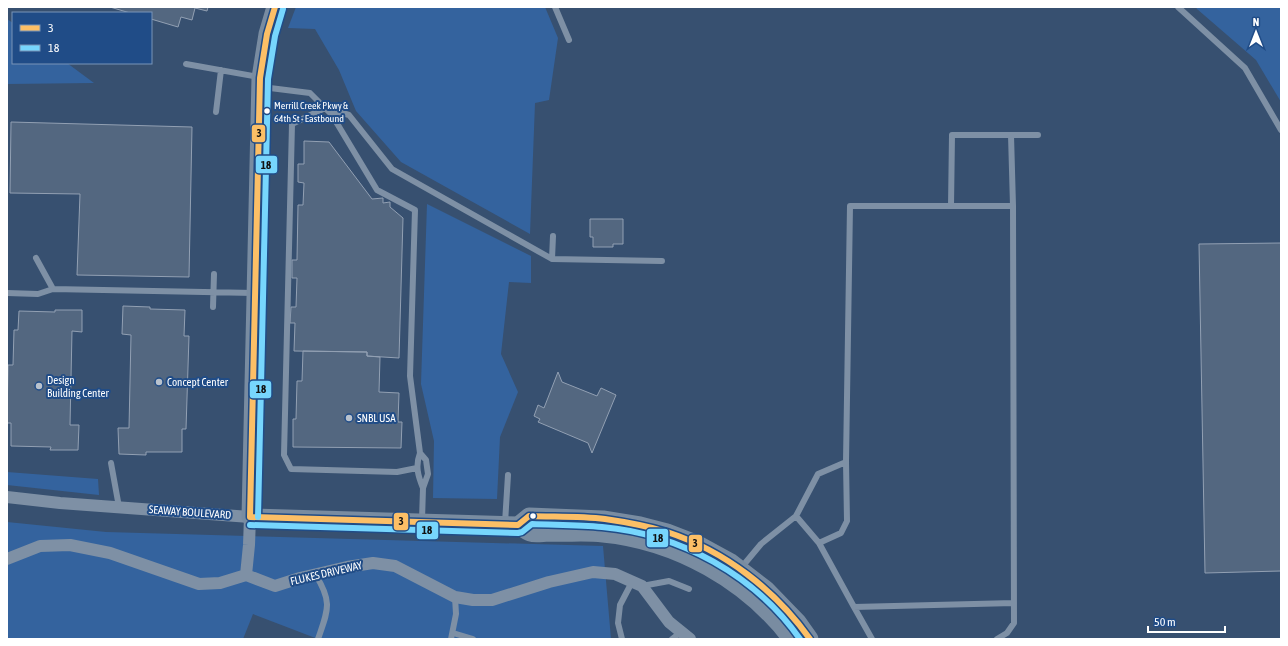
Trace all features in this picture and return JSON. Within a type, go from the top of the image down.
[{"type":"street","points":[[7,559],[40,546],[70,545],[110,553],[199,584],[220,583],[246,575],[250,517],[260,82],[267,34],[275,7]]},
{"type":"street","name":"SEAWAY BOULEVARD","points":[[7,497],[60,503],[250,517],[511,525],[530,516],[603,518],[667,532],[698,544],[731,562],[736,575],[758,602],[792,639]]},
{"type":"street","name":"FLUKES DRIVEWAY","points":[[246,575],[275,586],[316,574],[373,563],[395,566],[455,597],[474,600],[492,600],[549,582],[593,572],[615,574],[637,584],[681,637]]},
{"type":"street","name":"SEAWAY BOULEVARD","points":[[736,575],[766,589],[798,622],[810,639]]},
{"type":"lane","points":[[555,7],[569,40]]},
{"type":"lane","points":[[1178,7],[1245,68],[1281,130]]},
{"type":"lane","points":[[186,64],[221,70],[260,82],[310,93],[332,115],[377,190],[415,210],[410,376],[420,453],[417,461],[417,474],[423,488]]},
{"type":"lane","points":[[216,112],[221,70]]},
{"type":"lane","points":[[417,468],[397,472],[291,469],[284,455],[292,124],[325,108],[349,114],[392,169],[552,259],[662,261]]},
{"type":"lane","points":[[951,206],[952,135],[1038,135]]},
{"type":"lane","points":[[997,639],[1007,633],[1014,623],[1013,206],[1011,135]]},
{"type":"lane","points":[[819,543],[841,533],[847,521],[846,462],[850,206],[1013,206]]},
{"type":"lane","points":[[552,259],[553,236]]},
{"type":"lane","points":[[36,258],[53,288]]},
{"type":"lane","points":[[213,307],[214,274]]},
{"type":"lane","points":[[7,293],[38,294],[53,288],[255,293]]},
{"type":"lane","points":[[420,453],[426,460],[428,474],[423,488],[422,522]]},
{"type":"lane","points":[[736,575],[761,544],[796,516],[818,474],[846,462]]},
{"type":"lane","points":[[111,463],[119,507]]},
{"type":"lane","points":[[508,475],[511,525]]},
{"type":"lane","points":[[796,516],[819,543],[872,639]]},
{"type":"lane","points":[[316,574],[328,599],[327,612],[318,639]]},
{"type":"lane","points":[[622,639],[618,623],[620,605],[637,584],[669,581],[689,589]]},
{"type":"lane","points":[[455,597],[456,614],[452,636],[473,639]]},
{"type":"lane","points":[[854,607],[1014,602]]},
{"type":"shaded area","points":[[296,7],[545,7],[558,38],[549,100],[535,103],[530,234],[401,162],[356,111],[339,70],[315,29],[288,28]]},
{"type":"shaded area","points":[[1196,7],[1281,7],[1281,102],[1256,60]]},
{"type":"shaded area","points":[[7,19],[12,22],[12,64],[68,64],[94,83],[7,84]]},
{"type":"shaded area","points":[[427,204],[531,256],[531,283],[509,282],[501,354],[518,392],[500,437],[497,499],[433,498],[434,441],[421,384]]},
{"type":"shaded area","points":[[7,472],[98,479],[99,495],[7,485]]},
{"type":"shaded area","points":[[7,522],[106,532],[603,546],[611,639],[318,639],[253,614],[243,639],[7,639]]},
{"type":"building","points":[[110,7],[208,7],[207,11],[195,8],[192,20],[181,17],[178,27],[152,19],[152,12],[127,12]]},
{"type":"building","points":[[11,122],[192,127],[189,277],[77,275],[80,194],[10,193]]},
{"type":"building","points":[[304,141],[329,142],[372,199],[383,198],[383,203],[390,202],[390,207],[403,218],[399,358],[367,356],[367,352],[294,351],[295,323],[290,323],[291,307],[296,307],[297,278],[292,278],[292,260],[297,260],[298,205],[303,205],[304,183],[298,182],[298,164],[304,164]]},
{"type":"building","points":[[590,219],[623,219],[623,244],[613,244],[613,247],[593,247],[593,237],[590,237]]},
{"type":"building","points":[[1281,243],[1281,571],[1205,573],[1199,244]]},
{"type":"building","name":"Concept Center","points":[[123,306],[150,307],[150,309],[185,310],[184,336],[189,336],[186,429],[182,429],[182,452],[146,452],[146,455],[119,454],[118,428],[129,428],[131,335],[122,334]]},
{"type":"building","name":"Design Building Center","points":[[55,310],[82,310],[82,332],[72,331],[70,425],[79,425],[78,450],[50,450],[51,447],[11,446],[11,423],[7,423],[8,365],[13,365],[14,330],[18,330],[19,311],[55,312]]},
{"type":"building","points":[[303,351],[367,352],[367,356],[380,357],[379,392],[399,393],[398,422],[402,422],[401,448],[293,447],[293,419],[296,419],[297,381],[302,381]]},
{"type":"building","points":[[558,372],[562,382],[597,396],[601,388],[616,395],[592,453],[588,443],[538,422],[540,419],[534,416],[538,405],[544,408]]},
{"type":"transit line","name":"3","points":[[250,517],[260,78],[267,34],[275,7]]},
{"type":"transit line","name":"18","points":[[258,517],[268,79],[275,36],[283,9]]},
{"type":"transit line","name":"3","points":[[250,517],[518,525],[529,516],[586,517],[644,526],[667,532],[688,540],[729,561],[747,574],[781,604],[810,639]]},
{"type":"transit line","name":"18","points":[[250,525],[518,533],[522,532],[532,524],[593,526],[631,531],[660,538],[687,549],[738,577],[761,595],[782,616],[800,639]]},
{"type":"place","name":"Merrill Creek Pkwy & 64th St - Eastbound","points":[[267,111]]},
{"type":"place","name":"Concept Center","points":[[159,382]]},
{"type":"place","name":"Design Building Center","points":[[39,386]]},
{"type":"place","name":"SNBL USA","points":[[349,418]]}]
